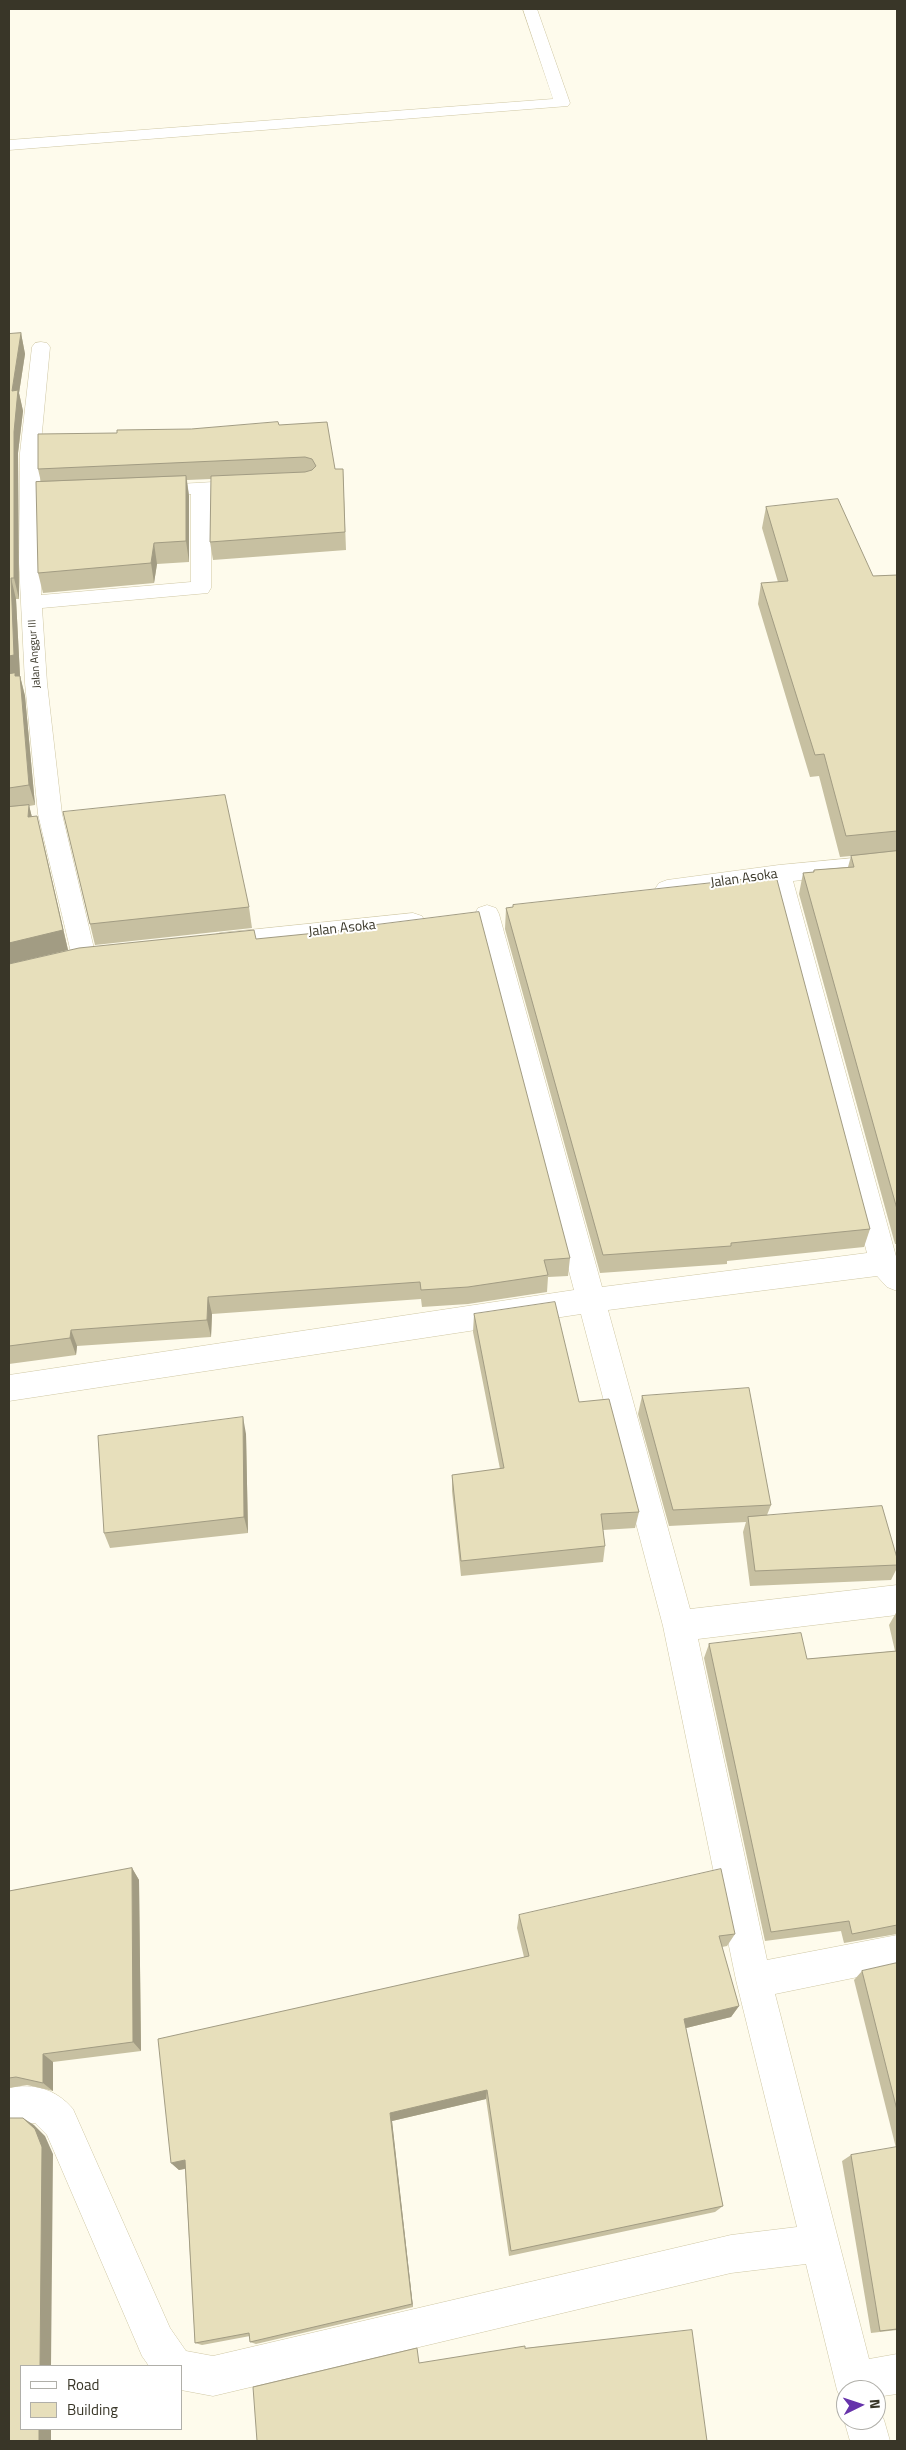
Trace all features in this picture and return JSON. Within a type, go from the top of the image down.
[{"type":"street","points":[[9,145],[562,103],[530,9]]},
{"type":"street","name":"Jalan Anggur III","points":[[41,347],[19,454],[39,494],[19,562],[31,602],[27,684],[50,814],[84,958]]},
{"type":"street","points":[[134,490],[268,485]]},
{"type":"street","points":[[31,602],[201,588],[201,488]]},
{"type":"street","points":[[25,817],[50,814]]},
{"type":"street","name":"Jalan Asoka","points":[[643,892],[780,874],[897,862]]},
{"type":"street","points":[[9,1388],[592,1300],[890,1271],[780,874]]},
{"type":"street","points":[[487,913],[679,1626],[754,1980],[855,2380]]},
{"type":"street","name":"Jalan Asoka","points":[[202,944],[438,919]]},
{"type":"street","points":[[679,1626],[897,1600]]},
{"type":"street","points":[[754,1980],[897,1952]]},
{"type":"street","points":[[9,2106],[32,2102],[52,2111],[60,2122],[156,2342],[172,2365]]},
{"type":"street","points":[[182,2370],[213,2376],[731,2254],[819,2243]]},
{"type":"street","points":[[875,2380],[897,2374]]},
{"type":"building","points":[[21,333],[12,391],[18,390],[14,432],[14,578],[11,578],[14,655],[9,656],[9,334]]},
{"type":"building","points":[[278,422],[279,425],[327,422],[335,469],[343,469],[345,532],[210,542],[211,476],[305,472],[312,470],[316,466],[312,459],[305,457],[38,469],[38,434],[117,433],[117,430],[191,429]]},
{"type":"building","points":[[186,476],[186,541],[154,543],[151,563],[38,573],[36,482]]},
{"type":"building","points":[[838,499],[873,576],[897,575],[897,831],[846,836],[824,754],[815,755],[761,583],[788,581],[766,507]]},
{"type":"building","points":[[15,673],[15,676],[20,676],[29,785],[9,788],[9,674]]},
{"type":"building","points":[[225,795],[249,907],[90,924],[63,812]]},
{"type":"building","points":[[29,805],[28,817],[37,816],[63,930],[9,943],[9,807]]},
{"type":"building","points":[[897,851],[897,1209],[803,873],[814,872],[814,870],[854,867],[851,856]]},
{"type":"building","points":[[776,876],[870,1229],[731,1243],[731,1246],[603,1255],[506,908],[513,907],[513,905]]},
{"type":"building","points":[[479,912],[570,1258],[544,1260],[548,1275],[468,1287],[421,1290],[420,1282],[208,1297],[207,1320],[71,1330],[70,1338],[9,1346],[9,964],[79,948],[254,930],[256,939],[376,927],[376,925]]},
{"type":"building","points":[[555,1302],[579,1402],[609,1399],[639,1512],[601,1514],[605,1546],[461,1561],[452,1475],[504,1468],[474,1314]]},
{"type":"building","points":[[749,1388],[771,1505],[673,1510],[642,1396]]},
{"type":"building","points":[[243,1417],[244,1517],[104,1533],[98,1436]]},
{"type":"building","points":[[882,1506],[897,1558],[897,1565],[755,1571],[748,1517]]},
{"type":"building","points":[[801,1633],[807,1659],[897,1651],[897,1925],[852,1934],[849,1921],[771,1932],[709,1644]]},
{"type":"building","points":[[132,1868],[133,2042],[43,2054],[43,2083],[16,2077],[9,2078],[9,1891]]},
{"type":"building","points":[[721,1869],[735,1934],[719,1936],[739,2006],[684,2019],[723,2206],[511,2251],[487,2090],[390,2113],[412,2304],[250,2342],[249,2333],[195,2343],[185,2160],[171,2163],[158,2039],[529,1956],[519,1915]]},
{"type":"building","points":[[897,1963],[897,2110],[862,1971]]},
{"type":"building","points":[[9,2118],[23,2118],[35,2129],[42,2147],[40,2365],[20,2365],[20,2430],[39,2430],[39,2441],[9,2441]]},
{"type":"building","points":[[897,2147],[897,2329],[880,2331],[851,2155]]},
{"type":"building","points":[[692,2330],[707,2441],[257,2441],[253,2387],[417,2348],[419,2363],[525,2346],[525,2348]]}]
